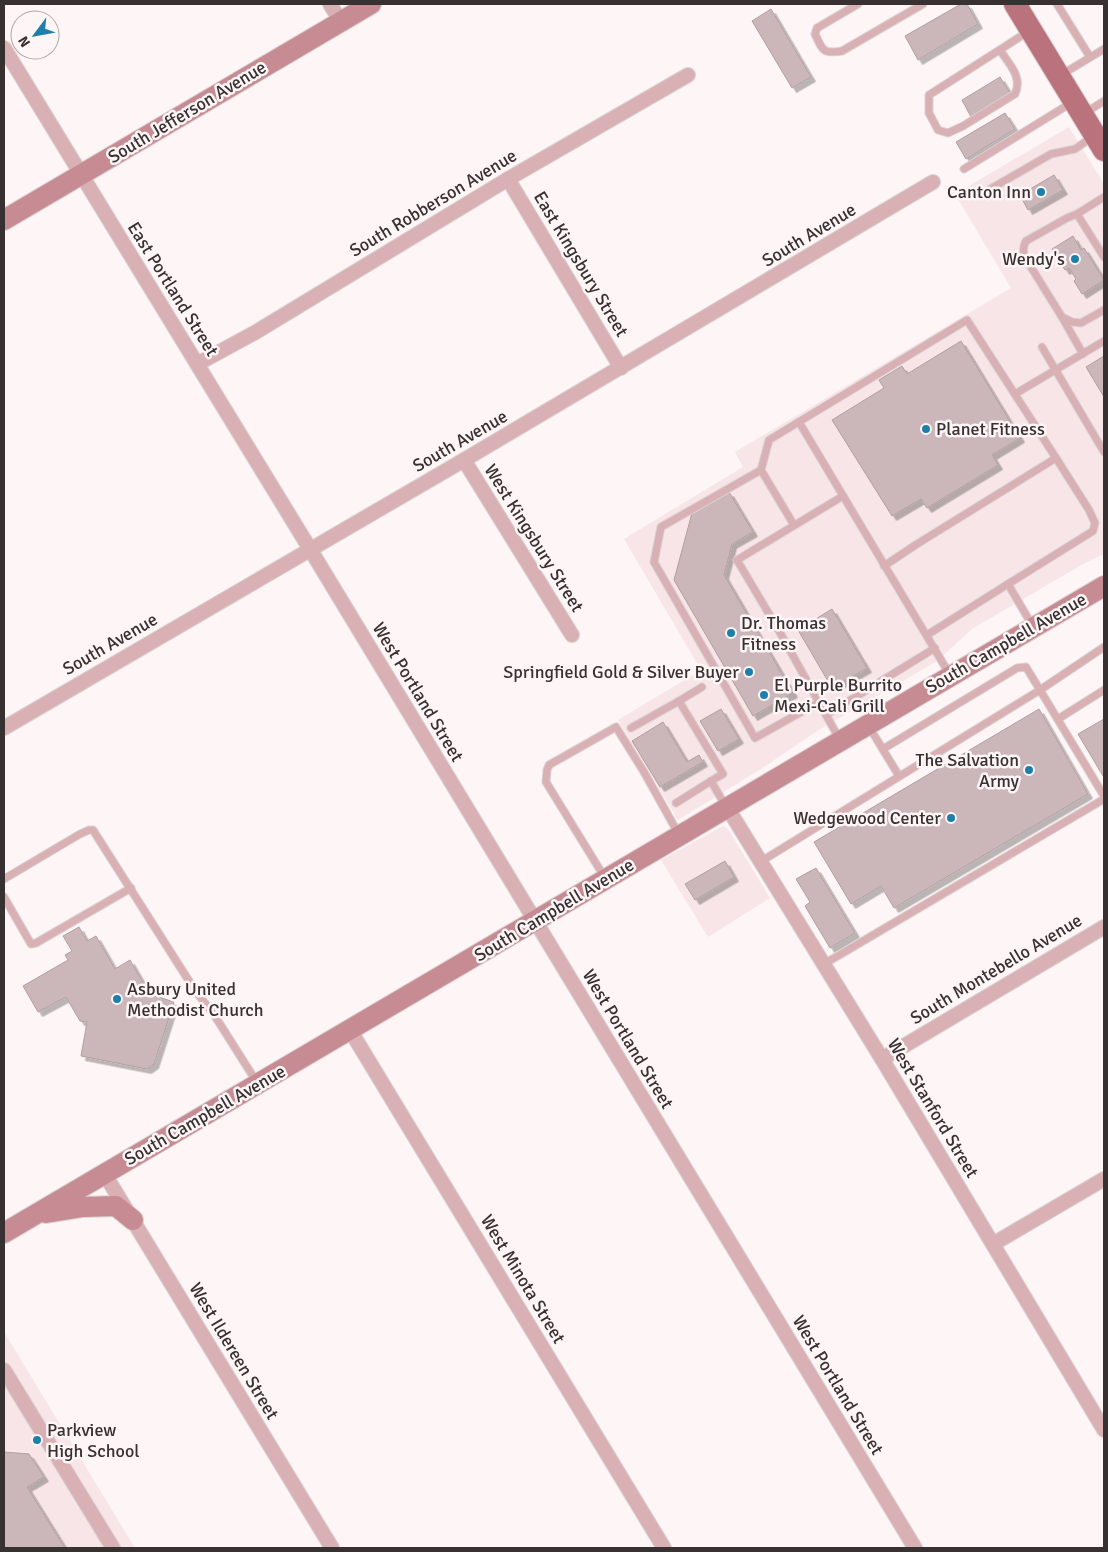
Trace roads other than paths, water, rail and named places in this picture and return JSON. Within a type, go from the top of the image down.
[{"type":"main road","name":"South Jefferson Avenue","points":[[4,220],[371,4]]},
{"type":"main road","points":[[1015,4],[1099,142]]},
{"type":"main road","name":"South Campbell Avenue","points":[[4,1233],[1104,586]]},
{"type":"main road","points":[[34,1215],[83,1207],[116,1206],[133,1220]]},
{"type":"street","points":[[330,4],[341,22]]},
{"type":"street","name":"East Portland Street","points":[[4,48],[310,549]]},
{"type":"street","name":"South Robberson Avenue","points":[[197,364],[256,332],[508,179],[688,74]]},
{"type":"street","name":"East Kingsbury Street","points":[[508,179],[621,368]]},
{"type":"street","name":"South Avenue","points":[[4,728],[621,368],[933,182]]},
{"type":"street","name":"West Kingsbury Street","points":[[464,460],[572,636]]},
{"type":"street","name":"West Portland Street","points":[[310,549],[915,1548]]},
{"type":"street","name":"West Stanford Street","points":[[727,807],[882,1059],[1104,1430]]},
{"type":"street","name":"South Montebello Avenue","points":[[882,1059],[1104,927]]},
{"type":"street","name":"West Minota Street","points":[[350,1030],[664,1548]]},
{"type":"street","name":"West Ildereen Street","points":[[104,1174],[332,1548]]},
{"type":"street","points":[[993,1244],[1104,1179]]},
{"type":"street","points":[[4,1370],[113,1548]]},
{"type":"lane","points":[[858,4],[817,28],[816,34],[823,50],[829,53],[842,51],[923,4]]},
{"type":"lane","points":[[1057,4],[1090,57]]},
{"type":"lane","points":[[1000,50],[1015,72],[1019,87],[1015,94],[963,126],[948,133],[938,130],[929,113],[929,95],[1030,30]]},
{"type":"lane","points":[[1058,76],[1104,49]]},
{"type":"lane","points":[[964,170],[1077,108],[1104,101]]},
{"type":"lane","points":[[980,195],[1051,154],[1099,142]]},
{"type":"lane","points":[[1082,354],[1024,255],[1023,247],[1026,241],[1077,214],[1104,197]]},
{"type":"lane","points":[[1077,214],[1104,257]]},
{"type":"lane","points":[[1062,317],[1072,322],[1081,323],[1104,310]]},
{"type":"lane","points":[[819,702],[755,738],[654,562],[662,527],[761,470],[769,440],[967,320],[1089,510],[1095,523],[1093,531],[928,635]]},
{"type":"lane","points":[[1015,394],[1104,341]]},
{"type":"lane","points":[[1042,347],[1104,452]]},
{"type":"lane","points":[[799,422],[951,676]]},
{"type":"lane","points":[[884,566],[1056,458]]},
{"type":"lane","points":[[761,470],[794,525]]},
{"type":"lane","points":[[840,740],[737,560],[842,496]]},
{"type":"lane","points":[[1008,584],[1034,627]]},
{"type":"lane","points":[[760,862],[1040,690],[1104,647]]},
{"type":"lane","points":[[826,715],[935,648]]},
{"type":"lane","points":[[824,964],[1104,797],[1026,667],[1017,668],[883,749]]},
{"type":"lane","points":[[631,728],[702,687]]},
{"type":"lane","points":[[1058,719],[1104,690]]},
{"type":"lane","points":[[676,803],[723,774],[679,701]]},
{"type":"lane","points":[[867,724],[899,776]]},
{"type":"lane","points":[[606,879],[546,782],[549,765],[616,727],[680,835]]},
{"type":"lane","points":[[711,781],[727,807]]},
{"type":"lane","points":[[4,879],[89,830],[93,830],[196,992],[213,1013],[258,1084]]},
{"type":"lane","points":[[4,897],[31,944],[131,888]]},
{"type":"place","name":"Canton Inn","points":[[1041,192]]},
{"type":"place","name":"Wendy's","points":[[1075,259]]},
{"type":"place","name":"Planet Fitness","points":[[926,429]]},
{"type":"place","name":"Dr. Thomas Fitness","points":[[731,633]]},
{"type":"place","name":"Springfield Gold & Silver Buyer","points":[[749,672]]},
{"type":"place","name":"El Purple Burrito Mexi-Cali Grill","points":[[764,695]]},
{"type":"place","name":"The Salvation Army","points":[[1029,770]]},
{"type":"place","name":"Wedgewood Center","points":[[951,818]]},
{"type":"place","name":"Asbury United Methodist Church","points":[[117,999]]},
{"type":"place","name":"Parkview High School","points":[[37,1440]]}]
